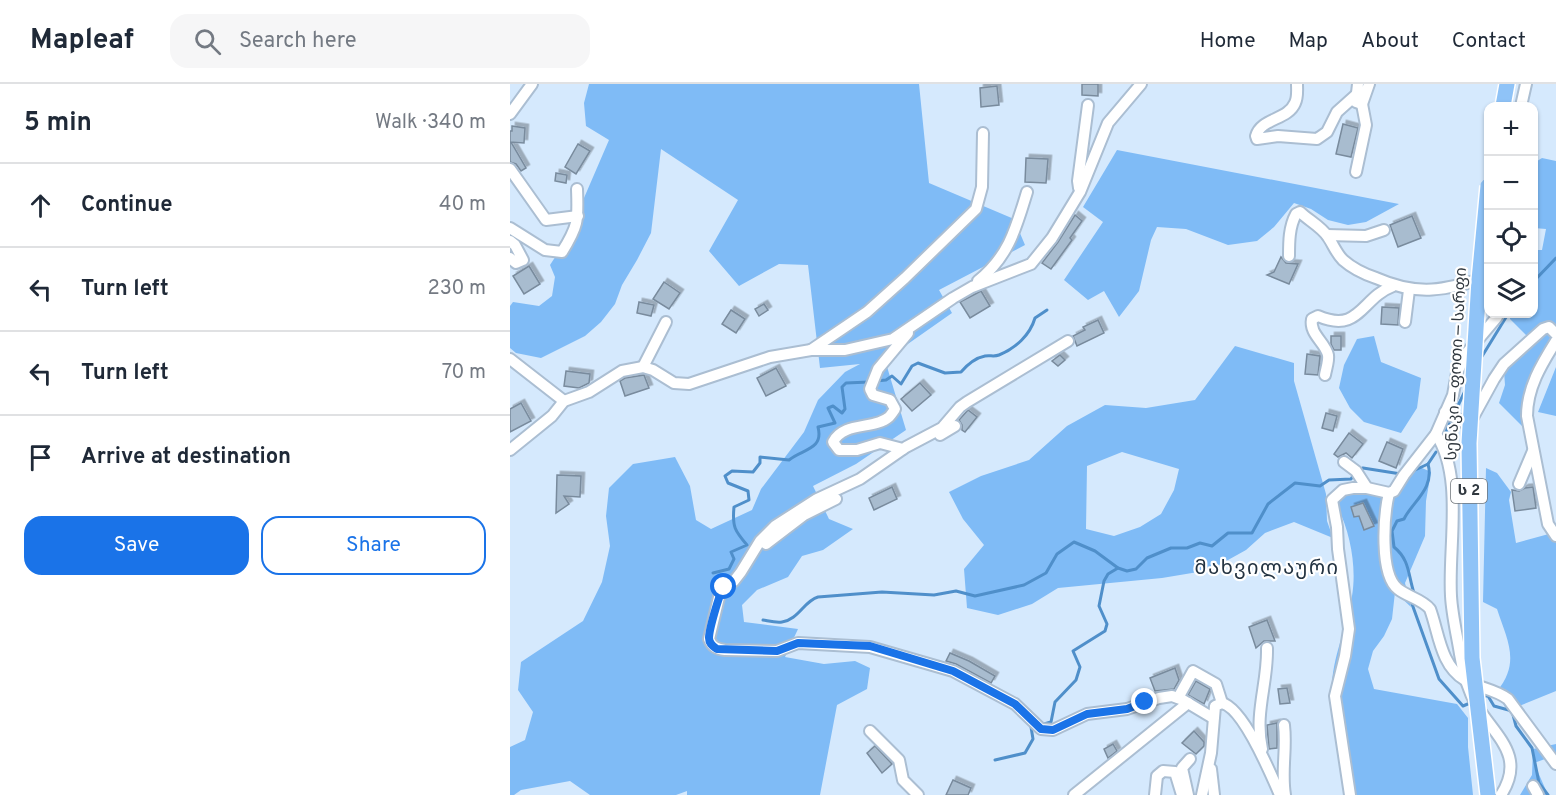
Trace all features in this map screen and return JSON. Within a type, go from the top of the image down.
[{"type":"highway","points":[[1504,102],[1507,84]]},
{"type":"highway","name":"სენაკი — ფოთი — სარფი","points":[[1486,210],[1469,443],[1472,658],[1488,795]]},
{"type":"street","points":[[510,114],[532,84]]},
{"type":"street","points":[[511,447],[552,416],[564,401],[589,392],[622,371],[643,367],[653,370],[674,383],[689,384],[770,357],[811,350],[845,350],[893,339],[953,297],[972,287],[1031,264],[1052,238],[1080,192],[1108,123],[1141,84]]},
{"type":"street","points":[[1297,84],[1297,100],[1294,106],[1287,113],[1261,127],[1257,131],[1257,139],[1278,136],[1317,140],[1327,132],[1337,112],[1369,84]]},
{"type":"street","points":[[1522,102],[1526,84]]},
{"type":"street","points":[[1356,172],[1366,125],[1358,94]]},
{"type":"street","points":[[1080,192],[1077,181],[1088,105]]},
{"type":"street","points":[[811,350],[867,312],[976,209],[982,187],[983,133]]},
{"type":"street","points":[[510,169],[546,220],[578,216]]},
{"type":"street","points":[[510,228],[545,250],[562,252],[575,232],[578,216],[577,189]]},
{"type":"street","points":[[972,287],[990,272],[1012,240],[1028,192]]},
{"type":"street","points":[[1289,256],[1289,239],[1296,214],[1300,212],[1328,236],[1343,260],[1361,272],[1394,286],[1409,290],[1439,290],[1484,278]]},
{"type":"street","points":[[1328,236],[1366,236],[1384,230]]},
{"type":"street","points":[[510,241],[515,245],[523,260],[516,263],[510,258]]},
{"type":"street","points":[[1326,375],[1328,356],[1314,333],[1312,320],[1318,316],[1329,321],[1345,321],[1379,294],[1394,286]]},
{"type":"street","points":[[1405,322],[1409,290]]},
{"type":"street","points":[[1350,795],[1335,696],[1349,629],[1332,500],[1343,490],[1367,488],[1389,493],[1394,491],[1404,475],[1452,416],[1465,355],[1496,318]]},
{"type":"street","points":[[643,367],[666,322]]},
{"type":"street","points":[[903,449],[880,443],[857,450],[839,450],[833,442],[836,436],[851,428],[888,418],[895,409],[890,400],[873,395],[870,388],[878,369],[916,324]]},
{"type":"street","points":[[1452,416],[1466,423],[1471,421],[1504,364],[1543,329],[1549,327],[1556,334]]},
{"type":"street","points":[[1068,341],[967,402],[942,428],[903,449],[860,479],[817,499],[775,526],[760,542],[734,581],[724,587],[720,594],[709,639],[711,645],[717,649],[777,651],[798,643],[870,646],[953,671],[1015,704],[1037,726],[1047,731],[1087,714],[1127,709],[1172,696],[1213,718]]},
{"type":"street","points":[[1556,342],[1538,371],[1527,403],[1533,451],[1548,524],[1556,536]]},
{"type":"street","points":[[510,359],[564,401]]},
{"type":"street","points":[[919,440],[942,435],[955,426]]},
{"type":"street","points":[[1436,434],[1446,451],[1452,485],[1451,597],[1464,680],[1478,707],[1506,746],[1510,758],[1507,786],[1501,795]]},
{"type":"street","points":[[1519,484],[1533,451]]},
{"type":"street","points":[[1344,462],[1356,471],[1367,488]]},
{"type":"street","points":[[1389,493],[1385,510],[1389,576],[1397,588],[1425,603],[1430,609],[1445,659],[1451,669],[1464,680],[1501,694],[1508,699],[1556,764]]},
{"type":"street","points":[[745,566],[780,532],[804,515],[836,499]]},
{"type":"street","points":[[1265,761],[1258,732],[1258,717],[1268,665],[1267,648]]},
{"type":"street","points":[[1074,795],[1183,700],[1193,671],[1216,684],[1222,703]]},
{"type":"street","points":[[1202,795],[1210,753],[1215,706],[1222,703],[1229,705],[1237,714],[1265,761],[1280,795]]},
{"type":"street","points":[[1284,725],[1286,742],[1282,766],[1285,795]]},
{"type":"street","points":[[870,731],[899,760],[903,780],[918,795]]},
{"type":"street","points":[[1210,753],[1214,795]]},
{"type":"street","points":[[1188,795],[1182,768],[1190,759]]},
{"type":"street","points":[[1155,795],[1157,776],[1163,771],[1175,772],[1182,795]]},
{"type":"shaded area","points":[[589,84],[919,84],[929,183],[1014,219],[1025,245],[939,290],[952,313],[885,360],[906,430],[856,464],[813,486],[829,519],[853,529],[823,550],[802,556],[788,577],[757,590],[742,605],[744,622],[798,629],[785,657],[824,664],[855,661],[870,668],[867,689],[837,705],[820,795],[687,795],[687,791],[676,795],[590,795],[570,781],[521,790],[510,795],[510,747],[525,740],[533,712],[518,690],[521,662],[583,621],[602,582],[610,546],[606,516],[609,488],[633,464],[675,457],[690,486],[696,520],[711,529],[752,510],[761,489],[804,432],[818,400],[845,372],[860,364],[820,368],[808,265],[779,264],[739,286],[709,251],[738,200],[661,149],[651,233],[622,285],[615,304],[601,322],[585,336],[541,358],[516,353],[510,348],[510,306],[513,302],[539,306],[552,296],[555,277],[550,265],[565,242],[609,140],[586,126],[584,103]]},
{"type":"shaded area","points":[[1117,150],[1399,204],[1366,222],[1348,225],[1328,220],[1311,209],[1294,203],[1274,227],[1257,241],[1228,245],[1186,229],[1157,227],[1151,240],[1139,291],[1119,317],[1104,291],[1088,300],[1064,280],[1103,222],[1083,207]]},
{"type":"shaded area","points":[[1542,158],[1556,161],[1556,334],[1536,378],[1527,431],[1499,403],[1505,385],[1503,357],[1530,339],[1510,318],[1538,318],[1538,250],[1542,250],[1546,229],[1538,228],[1538,160]]},
{"type":"shaded area","points":[[1374,336],[1381,362],[1421,378],[1417,408],[1401,433],[1364,422],[1350,408],[1339,388],[1344,365],[1357,339]]},
{"type":"shaded area","points":[[1235,346],[1294,363],[1294,381],[1326,494],[1327,521],[1333,538],[1294,522],[1265,533],[1246,550],[1210,570],[1162,578],[1058,588],[1032,604],[998,615],[967,608],[964,569],[984,545],[963,519],[949,492],[981,476],[1029,460],[1067,426],[1105,405],[1146,408],[1195,400]],"holes":[[[1122,452],[1179,469],[1174,490],[1161,514],[1140,527],[1114,536],[1086,529],[1087,466]]]},
{"type":"shaded area","points":[[1556,367],[1556,416],[1538,412]]},
{"type":"shaded area","points":[[1413,464],[1431,472],[1426,501],[1425,536],[1405,583],[1411,607],[1395,592],[1392,619],[1384,636],[1373,651],[1368,669],[1374,689],[1457,704],[1468,718],[1468,747],[1473,795],[1354,795],[1352,771],[1332,695],[1336,657],[1350,608],[1354,573],[1346,527],[1337,506],[1341,496],[1349,491],[1390,493]]},
{"type":"shaded area","points":[[1486,468],[1497,473],[1511,492],[1509,500],[1516,543],[1556,532],[1556,691],[1507,711],[1497,691],[1509,670],[1508,641],[1497,609],[1483,602]]},
{"type":"shaded area","points":[[1556,744],[1556,755],[1534,763],[1548,795],[1520,795],[1532,775],[1533,749]]},
{"type":"building","points":[[1082,84],[1098,84],[1098,96],[1082,95]]},
{"type":"building","points":[[997,86],[999,105],[981,107],[980,88]]},
{"type":"building","points":[[1343,124],[1358,128],[1351,157],[1336,154]]},
{"type":"building","points":[[512,126],[525,128],[524,143],[511,142],[526,168],[521,171],[516,164],[510,162],[510,131],[512,131]]},
{"type":"building","points":[[578,144],[590,151],[576,174],[565,167]]},
{"type":"building","points":[[1026,158],[1048,159],[1046,183],[1025,182]]},
{"type":"building","points":[[556,173],[567,175],[566,183],[555,181]]},
{"type":"building","points":[[1075,215],[1082,221],[1070,238],[1072,240],[1051,269],[1042,263]]},
{"type":"building","points":[[1412,216],[1421,238],[1398,247],[1390,225]]},
{"type":"building","points":[[1281,257],[1286,263],[1298,264],[1289,284],[1267,275],[1274,272]]},
{"type":"building","points":[[529,266],[540,284],[524,294],[513,276]]},
{"type":"building","points":[[664,282],[680,293],[669,309],[653,299]]},
{"type":"building","points":[[981,291],[990,306],[970,318],[960,302]]},
{"type":"building","points":[[639,302],[654,305],[651,316],[637,313]]},
{"type":"building","points":[[764,304],[768,310],[759,316],[755,309]]},
{"type":"building","points":[[1382,307],[1399,308],[1398,325],[1381,324]]},
{"type":"building","points":[[731,310],[745,319],[736,333],[722,324]]},
{"type":"building","points":[[1098,320],[1104,333],[1077,346],[1073,336],[1085,330],[1083,327]]},
{"type":"building","points":[[1331,336],[1341,336],[1341,350],[1334,350]]},
{"type":"building","points":[[1307,354],[1320,356],[1318,375],[1305,374]]},
{"type":"building","points":[[1060,355],[1065,360],[1058,366],[1052,361]]},
{"type":"building","points":[[776,368],[786,386],[766,396],[757,378]]},
{"type":"building","points":[[566,371],[590,374],[589,383],[579,388],[564,386]]},
{"type":"building","points":[[644,375],[649,388],[625,396],[620,381]]},
{"type":"building","points":[[920,383],[931,395],[912,411],[901,399]]},
{"type":"building","points":[[521,403],[531,421],[510,432],[510,409]]},
{"type":"building","points":[[968,410],[977,417],[965,432],[959,420]]},
{"type":"building","points":[[1326,413],[1337,416],[1333,431],[1322,428]]},
{"type":"building","points":[[1349,433],[1363,444],[1352,458],[1346,453],[1338,457],[1334,454]]},
{"type":"building","points":[[1387,442],[1403,449],[1396,468],[1379,461]]},
{"type":"building","points":[[557,475],[581,476],[580,497],[564,496],[569,504],[556,513]]},
{"type":"building","points":[[892,487],[897,499],[874,510],[869,498]]},
{"type":"building","points":[[1533,487],[1536,508],[1515,511],[1512,490],[1519,491]]},
{"type":"building","points":[[1363,503],[1374,526],[1364,530],[1359,516],[1354,517],[1351,507]]},
{"type":"building","points":[[1267,620],[1275,641],[1264,641],[1256,648],[1249,627]]},
{"type":"building","points":[[950,653],[995,676],[991,683],[946,661]]},
{"type":"building","points":[[1175,668],[1179,680],[1174,689],[1155,691],[1150,678]]},
{"type":"building","points":[[1196,681],[1210,689],[1204,704],[1188,695]]},
{"type":"building","points":[[1287,688],[1290,703],[1280,704],[1278,689]]},
{"type":"building","points":[[1277,723],[1277,748],[1269,749],[1267,725]]},
{"type":"building","points":[[1194,731],[1204,742],[1204,746],[1196,754],[1182,743]]},
{"type":"building","points":[[1113,744],[1117,751],[1108,758],[1104,749]]},
{"type":"building","points":[[875,746],[892,764],[882,773],[867,753]]},
{"type":"building","points":[[953,780],[971,788],[968,795],[946,795]]},
{"type":"waterway","points":[[1538,277],[1556,258]]},
{"type":"waterway","points":[[876,381],[886,380],[892,376],[901,384],[912,366],[918,363],[945,373],[961,372],[978,358],[997,356],[1011,349],[1026,335],[1035,318],[1047,310]]},
{"type":"waterway","points":[[1481,358],[1506,318]]},
{"type":"waterway","points":[[713,573],[729,569],[734,559],[731,552],[747,545],[735,528],[733,514],[734,507],[749,500],[748,491],[728,483],[725,476],[732,471],[753,472],[760,463],[760,457],[789,460],[811,448],[818,440],[818,427],[835,423],[828,408],[833,406],[842,413],[845,409],[842,387],[846,383],[869,382]]},
{"type":"waterway","points":[[1444,435],[1465,391]]},
{"type":"waterway","points":[[1413,471],[1428,464],[1436,452]]},
{"type":"waterway","points":[[1414,593],[1406,563],[1394,547],[1392,531],[1397,521],[1404,519],[1426,488],[1428,464]]},
{"type":"waterway","points":[[763,620],[788,621],[818,597],[882,592],[934,595],[956,591],[975,596],[1024,585],[1046,573],[1057,554],[1074,542],[1095,551],[1118,568],[1127,571],[1136,569],[1147,558],[1171,548],[1187,548],[1200,543],[1212,546],[1228,533],[1252,533],[1268,504],[1295,483],[1320,486],[1329,480],[1351,479],[1356,471],[1363,468],[1401,474]]},
{"type":"waterway","points":[[1044,724],[1051,722],[1055,702],[1076,680],[1080,667],[1073,651],[1105,631],[1107,624],[1099,606],[1104,581],[1108,574],[1118,568]]},
{"type":"waterway","points":[[1412,601],[1439,679],[1463,706],[1470,703]]},
{"type":"waterway","points":[[1482,696],[1488,696],[1494,706],[1512,711],[1516,726],[1532,748],[1539,783],[1548,795]]},
{"type":"waterway","points":[[995,760],[1025,753],[1033,739],[1031,727],[1033,726]]},
{"type":"district","name":"მახვილაური","points":[[1267,569]]},
{"type":"route","points":[[724,587],[717,601],[709,639],[711,645],[717,649],[777,651],[798,643],[870,646],[953,671],[1015,704],[1037,726],[1047,731],[1087,714],[1127,709],[1145,702]]}]
